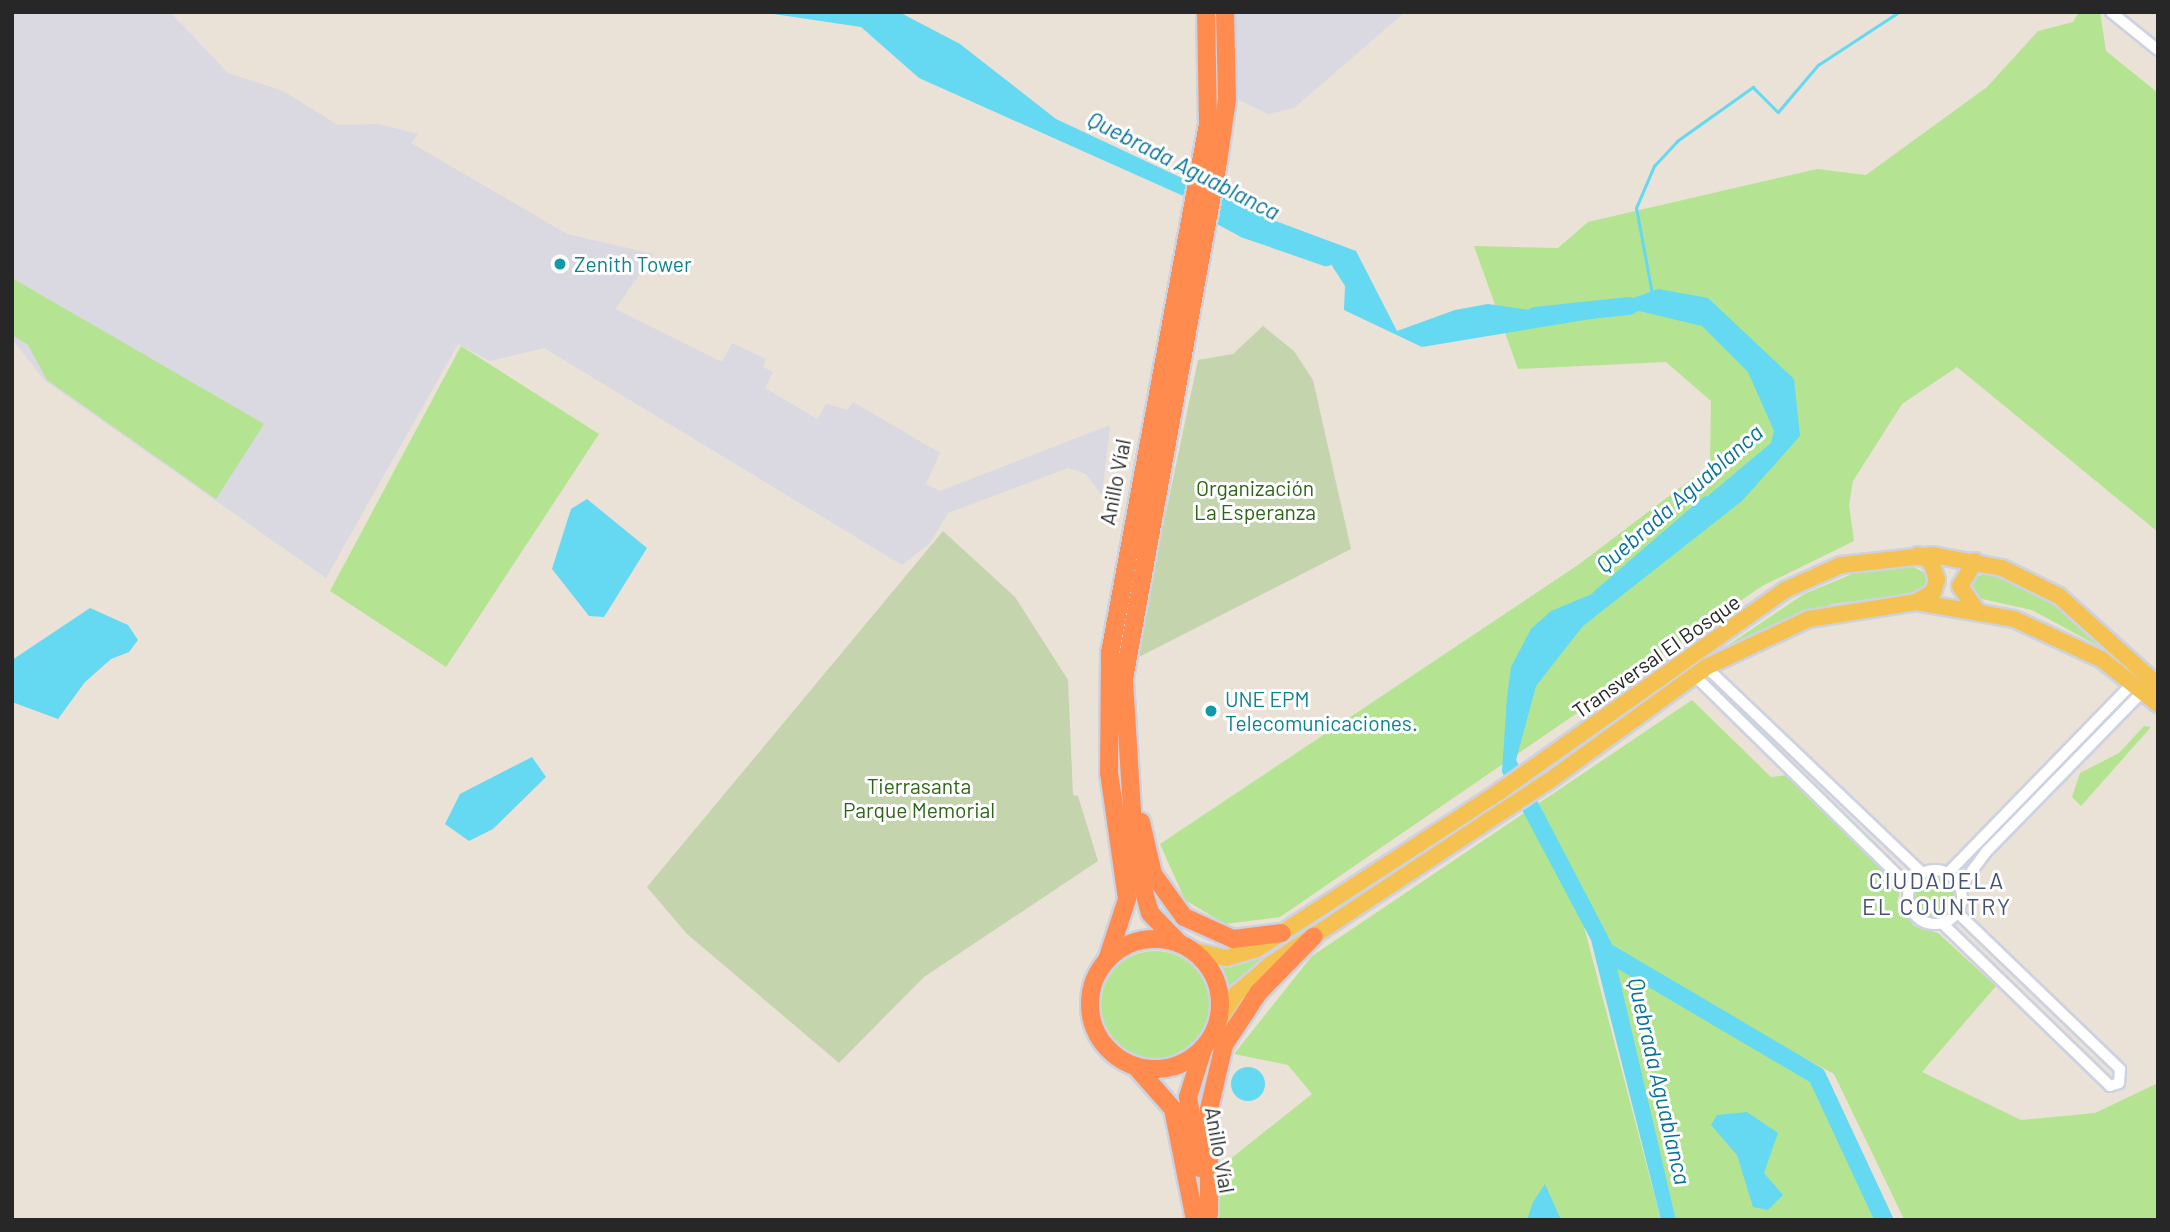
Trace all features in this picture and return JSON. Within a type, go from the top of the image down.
[{"type":"highway","name":"Anillo Víal","points":[[1186,947],[1159,926],[1143,897],[1129,789],[1126,639],[1207,222],[1211,98],[1206,12]]},
{"type":"highway","name":"Anillo Víal","points":[[1107,960],[1127,899],[1109,773],[1110,653],[1191,213],[1210,160],[1227,99],[1225,12]]},
{"type":"highway","points":[[1129,789],[1153,874],[1174,908],[1207,931],[1233,939],[1282,933]]},
{"type":"highway","points":[[1205,1218],[1209,1109],[1224,1045],[1259,992],[1314,936]]},
{"type":"highway","points":[[1140,940],[1186,947],[1216,983],[1217,1023],[1203,1049],[1168,1068],[1135,1066],[1105,1046],[1092,1021],[1093,984],[1107,960],[1140,940]]},
{"type":"highway","name":"Anillo Víal","points":[[1203,1049],[1188,1107],[1205,1218]]},
{"type":"highway","name":"Anillo Víal","points":[[1135,1066],[1173,1109],[1205,1218]]},
{"type":"main road","name":"Transversal El Bosque","points":[[1186,947],[1234,958],[1282,933],[1500,791],[1785,590],[1841,565],[1914,555],[1975,561],[2059,596],[2158,685]]},
{"type":"main road","points":[[1914,555],[1926,558],[1937,574],[1933,592],[1916,602]]},
{"type":"main road","points":[[1975,561],[1960,586],[1976,610]]},
{"type":"main road","name":"Transversal El Bosque","points":[[1217,1023],[1243,986],[1546,783],[1700,672],[1809,619],[1916,602],[1976,610],[2042,629],[2158,704]]},
{"type":"street","points":[[2111,12],[2158,50]]},
{"type":"street","points":[[1700,672],[1922,873],[1948,873],[2137,688]]},
{"type":"street","points":[[1700,672],[1910,887],[1913,912],[1942,923],[2110,1086],[2119,1083],[2120,1069],[1958,912]]},
{"type":"street","points":[[1942,923],[1958,912],[1961,887],[1986,852],[2137,688]]},
{"type":"street","points":[[1910,887],[1922,873]]},
{"type":"street","points":[[1948,873],[1961,887]]},
{"type":"shaded area","points":[[12,12],[170,12],[228,73],[283,91],[338,125],[379,124],[418,134],[411,143],[567,234],[654,254],[615,309],[722,362],[732,343],[766,359],[763,367],[773,372],[765,388],[817,419],[826,404],[848,410],[853,402],[940,453],[926,484],[940,491],[1110,425],[1102,495],[1086,474],[1068,468],[948,513],[930,543],[902,565],[544,348],[490,361],[458,344],[326,578],[44,380],[12,339]]},
{"type":"shaded area","points":[[1236,12],[1405,12],[1294,108],[1268,114],[1233,97]]},
{"type":"green space","points":[[2079,12],[2100,12],[2106,51],[2158,93],[2158,532],[1957,367],[1902,404],[1853,481],[1849,505],[1854,541],[1762,586],[1280,917],[1225,924],[1185,900],[1160,844],[1578,565],[1710,465],[1711,401],[1666,362],[1518,369],[1474,246],[1558,248],[1588,222],[1817,169],[1866,175],[1987,87],[2038,31],[2073,22]]},
{"type":"green space","points":[[12,278],[264,424],[216,499],[47,380],[28,345],[12,335]]},
{"type":"green space","name":"Organización La Esperanza","points":[[1263,326],[1294,351],[1313,380],[1351,549],[1135,659],[1198,360],[1233,354]]},
{"type":"green space","points":[[461,346],[599,434],[446,667],[330,591]]},
{"type":"green space","name":"Tierrasanta Parque Memorial","points":[[943,531],[1015,597],[1068,680],[1073,795],[1078,796],[1098,861],[924,977],[839,1063],[687,934],[647,887]]},
{"type":"green space","points":[[1910,565],[1932,577],[1925,592],[1832,604],[1685,674],[1804,594],[1862,570]]},
{"type":"green space","points":[[1986,573],[2055,601],[2113,654],[2032,610],[1973,597],[1966,581]]},
{"type":"green space","points":[[1692,700],[1771,777],[1787,775],[1901,887],[1897,903],[1914,926],[1938,933],[1996,986],[1922,1072],[2021,1120],[2095,1113],[2158,1083],[2158,1220],[1904,1219],[1834,1074],[1662,981],[1810,1079],[1875,1220],[1676,1220],[1613,959],[1635,967],[1584,927],[1661,1220],[1207,1220],[1199,1184],[1312,1094],[1288,1065],[1234,1054],[1312,956]]},
{"type":"green space","points":[[2144,726],[2151,727],[2081,806],[2072,797],[2080,773],[2119,753]]},
{"type":"green space","points":[[1935,878],[1943,879],[1949,884],[1954,890],[1954,906],[1949,912],[1943,917],[1935,918],[1927,917],[1921,912],[1916,906],[1915,898],[1916,890],[1921,884],[1927,879]]},
{"type":"green space","points":[[1278,946],[1274,954],[1227,994],[1226,976],[1215,962],[1238,965]]},
{"type":"green space","points":[[1155,951],[1176,955],[1193,967],[1205,984],[1209,1005],[1205,1026],[1193,1043],[1176,1055],[1155,1059],[1134,1055],[1117,1043],[1105,1026],[1101,1005],[1105,984],[1117,967],[1134,955]]},
{"type":"water","points":[[761,12],[899,12],[960,44],[1056,119],[1267,218],[1356,251],[1397,331],[1455,310],[1488,304],[1557,314],[1603,309],[1658,289],[1708,298],[1794,379],[1800,436],[1742,501],[1583,626],[1536,686],[1516,760],[1611,942],[1676,1220],[1661,1220],[1591,940],[1502,772],[1507,697],[1511,667],[1531,629],[1551,611],[1645,572],[1710,494],[1771,443],[1774,431],[1748,372],[1702,326],[1639,311],[1422,347],[1344,310],[1345,286],[1329,261],[919,78],[861,27]]},
{"type":"water","points":[[587,499],[647,548],[604,617],[589,616],[552,569],[571,509]]},
{"type":"water","points":[[90,608],[128,625],[138,640],[129,652],[111,659],[85,682],[58,719],[12,702],[12,660]]},
{"type":"water","points":[[532,757],[546,777],[493,829],[469,841],[445,824],[460,794]]},
{"type":"water","points":[[1248,1067],[1260,1072],[1265,1084],[1260,1096],[1248,1101],[1236,1096],[1231,1084],[1236,1072]]},
{"type":"water","points":[[1747,1112],[1778,1133],[1764,1173],[1783,1195],[1768,1210],[1753,1207],[1737,1155],[1711,1125],[1717,1115]]},
{"type":"water","points":[[1545,1184],[1561,1220],[1527,1220],[1533,1202]]},
{"type":"waterway","points":[[1652,294],[1636,208],[1654,166],[1677,141],[1753,87],[1778,112],[1818,65],[1899,12]]},
{"type":"waterway","name":"Quebrada Aguablanca","points":[[1197,203],[1245,229],[1326,257]]},
{"type":"waterway","name":"Quebrada Aguablanca","points":[[1535,316],[1629,306]]},
{"type":"waterway","name":"Quebrada Aguablanca","points":[[1599,599],[1708,505]]},
{"type":"waterway","points":[[1605,951],[1817,1076],[1884,1220]]},
{"type":"place","name":"Zenith Tower","points":[[560,264]]},
{"type":"place","name":"UNE EPM Telecomunicaciones.","points":[[1211,711]]},
{"type":"district","name":"CIUDADELA EL COUNTRY","points":[[1937,893]]}]
